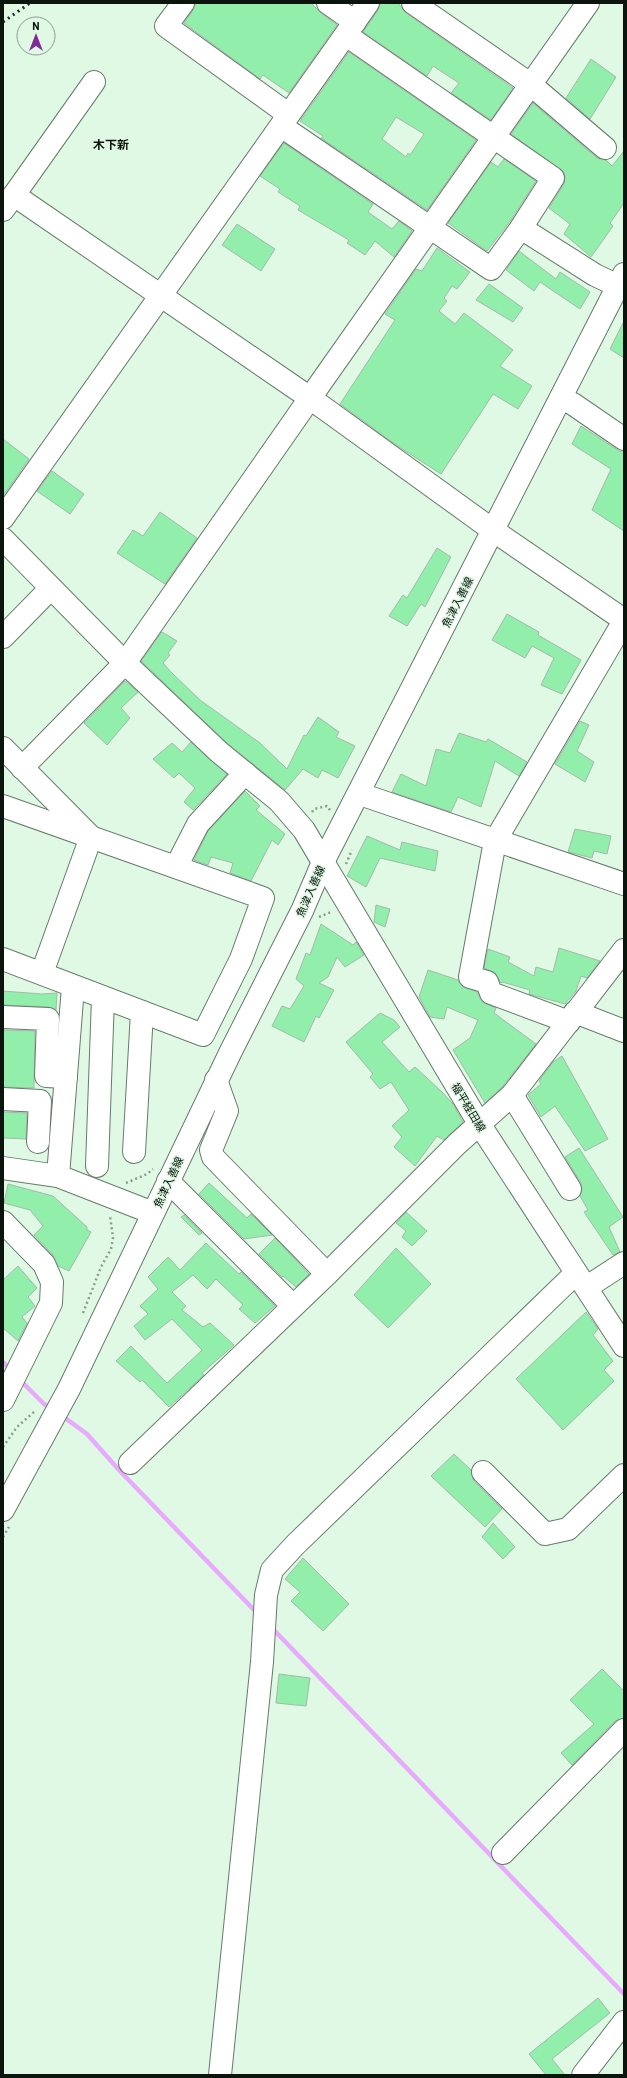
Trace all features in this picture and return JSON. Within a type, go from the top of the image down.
[{"type":"street","points":[[183,3],[166,26],[285,120],[430,229],[491,269],[521,228],[553,178],[493,136],[350,28],[328,3]]},
{"type":"street","points":[[3,518],[368,3]]},
{"type":"street","points":[[413,3],[530,84],[605,148]]},
{"type":"street","points":[[22,768],[125,663],[430,229],[493,136],[588,3]]},
{"type":"street","points":[[94,82],[9,202],[161,297],[310,398],[494,531],[624,620],[494,841],[470,977],[487,982],[491,993],[624,1031]]},
{"type":"street","points":[[521,228],[595,275],[621,280]]},
{"type":"street","name":"魚津入善線","points":[[3,1510],[69,1389],[154,1213],[162,1174],[216,1080],[302,911],[324,862],[360,794],[421,670],[494,531],[621,280]]},
{"type":"street","points":[[561,398],[573,404],[624,439]]},
{"type":"street","name":"福平経田線","points":[[3,539],[125,663],[219,752],[279,801],[304,830],[480,1125],[624,1346]]},
{"type":"street","points":[[3,637],[51,588]]},
{"type":"street","points":[[3,748],[91,837]]},
{"type":"street","points":[[176,867],[198,824],[245,773]]},
{"type":"street","points":[[360,794],[494,841],[624,884]]},
{"type":"street","points":[[3,806],[263,898],[241,959],[203,1035],[72,987],[42,973],[3,959]]},
{"type":"street","points":[[42,973],[91,837]]},
{"type":"street","points":[[130,1463],[327,1274],[457,1144],[512,1095],[624,950]]},
{"type":"street","points":[[38,1142],[40,1101],[56,1076],[72,987]]},
{"type":"street","points":[[96,1166],[103,998]]},
{"type":"street","points":[[134,1152],[142,1012]]},
{"type":"street","points":[[3,1016],[48,1019],[56,1076],[58,1176]]},
{"type":"street","points":[[216,1080],[227,1111],[211,1150],[213,1158],[327,1274]]},
{"type":"street","points":[[512,1095],[570,1189]]},
{"type":"street","points":[[3,1098],[40,1101]]},
{"type":"street","points":[[3,1168],[58,1176],[154,1213]]},
{"type":"street","points":[[162,1174],[293,1306]]},
{"type":"street","points":[[3,1222],[44,1264],[52,1282],[51,1303],[3,1400]]},
{"type":"street","points":[[220,2075],[262,1662],[266,1595],[272,1570],[295,1546],[582,1280],[624,1263]]},
{"type":"street","points":[[483,1472],[546,1534],[568,1529],[624,1475]]},
{"type":"street","points":[[503,1853],[624,1730]]},
{"type":"street","points":[[583,2075],[624,2022]]},
{"type":"path","points":[[81,1319],[101,1267],[111,1249],[113,1238],[109,1210],[124,1183],[134,1181],[147,1174],[162,1174]]},
{"type":"path","points":[[3,1447],[17,1427],[31,1415]]},
{"type":"building","points":[[196,3],[311,3],[337,25],[289,93],[263,75],[260,79],[184,23]]},
{"type":"building","points":[[380,3],[398,3],[406,13],[513,88],[491,120],[451,93],[459,83],[433,66],[427,76],[363,32],[378,10]]},
{"type":"building","points":[[349,52],[476,140],[427,210],[321,138],[323,136],[300,121]],"holes":[[[396,117],[424,134],[410,155],[408,153],[406,157],[382,139]]]},
{"type":"building","points":[[591,59],[616,77],[590,119],[566,98]]},
{"type":"building","points":[[533,103],[597,158],[606,160],[612,166],[624,151],[624,203],[610,223],[613,226],[591,257],[564,234],[570,224],[549,208],[564,184],[564,172],[511,134]]},
{"type":"building","points":[[284,143],[373,204],[368,212],[392,229],[399,221],[412,231],[394,257],[375,241],[365,255],[347,243],[349,240],[298,210],[300,206],[278,192],[280,189],[260,176]]},
{"type":"building","points":[[504,159],[536,181],[511,220],[487,251],[448,223],[491,162],[498,167]]},
{"type":"building","points":[[237,224],[275,249],[261,271],[222,245]]},
{"type":"building","points":[[437,248],[470,272],[457,289],[452,286],[444,298],[447,301],[439,311],[455,324],[464,313],[513,350],[500,366],[532,386],[518,409],[493,394],[441,474],[396,445],[340,404],[395,320],[385,314],[416,269],[422,271]]},
{"type":"building","points":[[519,251],[556,279],[560,272],[590,292],[580,309],[540,282],[534,291],[506,270]]},
{"type":"building","points":[[489,284],[523,308],[513,322],[476,300]]},
{"type":"building","points":[[624,321],[624,358],[610,349]]},
{"type":"building","points":[[581,426],[619,451],[624,451],[624,531],[592,510],[611,469],[572,444]]},
{"type":"building","points":[[3,439],[29,459],[3,496]]},
{"type":"building","points":[[52,471],[84,494],[70,514],[37,491]]},
{"type":"building","points":[[160,512],[197,538],[165,584],[117,553],[133,530],[143,536]]},
{"type":"building","points":[[437,548],[451,557],[425,607],[421,604],[407,626],[389,616],[403,595],[407,598]]},
{"type":"building","points":[[507,614],[539,632],[538,635],[581,660],[562,694],[541,685],[554,658],[532,646],[525,658],[492,640]]},
{"type":"building","points":[[162,632],[177,641],[168,653],[170,655],[163,663],[171,672],[200,700],[260,743],[287,769],[304,735],[306,736],[318,717],[339,732],[336,737],[355,746],[338,778],[322,770],[318,778],[303,769],[285,790],[227,743],[141,661]]},
{"type":"building","points":[[125,681],[138,692],[121,708],[130,718],[107,745],[84,723]]},
{"type":"building","points":[[580,721],[589,725],[577,751],[594,762],[585,782],[555,764]]},
{"type":"building","points":[[459,733],[486,742],[488,739],[527,762],[519,776],[495,761],[481,807],[458,797],[451,812],[392,792],[401,774],[426,786],[436,749],[450,753]]},
{"type":"building","points":[[191,742],[227,774],[193,810],[184,802],[195,788],[179,773],[174,778],[153,759],[172,743],[182,752]]},
{"type":"building","points":[[245,791],[260,806],[256,810],[285,834],[278,845],[272,840],[251,881],[230,873],[233,863],[211,857],[208,865],[194,860],[208,831]]},
{"type":"building","points":[[575,829],[611,836],[607,854],[594,851],[592,858],[568,852]]},
{"type":"building","points":[[367,836],[400,850],[402,842],[438,851],[435,871],[380,858],[366,887],[347,876]]},
{"type":"building","points":[[376,905],[390,909],[385,927],[374,922]]},
{"type":"building","points":[[321,924],[353,945],[356,942],[364,955],[345,967],[337,957],[328,977],[319,983],[334,990],[319,1018],[316,1016],[304,1042],[272,1026],[282,1006],[290,1009],[304,986],[296,979],[306,953],[310,955]]},
{"type":"building","points":[[559,948],[600,961],[587,978],[581,976],[576,991],[565,1004],[529,994],[530,990],[502,982],[501,983],[495,973],[484,968],[488,949],[510,957],[508,962],[534,976],[536,967],[553,972]]},
{"type":"building","points":[[428,970],[458,980],[462,986],[477,992],[482,1002],[496,1008],[494,1013],[536,1044],[503,1086],[485,1103],[453,1050],[470,1038],[478,1020],[447,1007],[444,1019],[430,1017],[419,997]]},
{"type":"building","points":[[3,991],[42,994],[57,993],[56,1010],[49,1007],[3,1005]]},
{"type":"building","points":[[380,1013],[394,1020],[400,1027],[382,1042],[409,1072],[415,1067],[441,1091],[453,1104],[463,1122],[444,1140],[437,1136],[415,1166],[394,1147],[402,1137],[392,1126],[409,1110],[391,1082],[380,1089],[370,1077],[373,1074],[346,1042]]},
{"type":"building","points":[[3,1030],[35,1031],[34,1088],[3,1087]]},
{"type":"building","points":[[562,1056],[608,1139],[585,1151],[555,1106],[541,1117],[528,1095],[541,1084],[539,1081],[553,1062]]},
{"type":"building","points":[[3,1112],[27,1113],[26,1139],[3,1138]]},
{"type":"building","points":[[579,1148],[623,1217],[609,1227],[620,1252],[613,1255],[584,1212],[588,1210],[580,1196],[582,1189],[581,1183],[565,1157]]},
{"type":"building","points":[[209,1183],[247,1218],[251,1214],[272,1235],[244,1239],[199,1194]]},
{"type":"building","points":[[8,1184],[53,1196],[87,1227],[87,1230],[91,1232],[69,1271],[58,1266],[53,1255],[34,1235],[43,1226],[30,1210],[4,1203]]},
{"type":"building","points":[[406,1212],[427,1231],[412,1246],[402,1237],[406,1231],[396,1223]]},
{"type":"building","points":[[184,1215],[202,1233],[199,1235],[181,1217]]},
{"type":"building","points":[[275,1238],[309,1274],[296,1287],[283,1276],[282,1277],[259,1254]]},
{"type":"building","points":[[206,1243],[239,1274],[241,1272],[275,1306],[255,1323],[239,1309],[243,1305],[216,1279],[207,1289],[193,1275],[172,1292],[186,1306],[182,1310],[203,1327],[210,1323],[234,1345],[202,1373],[204,1375],[169,1407],[142,1380],[140,1382],[116,1361],[131,1346],[167,1383],[202,1350],[172,1319],[145,1340],[134,1326],[148,1314],[140,1306],[158,1289],[148,1277],[168,1257],[180,1270]]},
{"type":"building","points":[[396,1248],[431,1284],[388,1328],[354,1295]]},
{"type":"building","points":[[18,1266],[37,1288],[28,1297],[35,1306],[22,1317],[27,1323],[18,1341],[3,1328],[3,1280]]},
{"type":"building","points":[[586,1312],[598,1329],[593,1335],[613,1361],[604,1370],[614,1381],[563,1430],[516,1379]]},
{"type":"building","points":[[454,1454],[471,1470],[474,1481],[502,1509],[485,1527],[431,1476]]},
{"type":"building","points":[[493,1523],[515,1547],[503,1559],[482,1537]]},
{"type":"building","points":[[303,1558],[349,1604],[323,1631],[291,1601],[300,1592],[285,1579]]},
{"type":"building","points":[[602,1669],[624,1691],[624,1718],[615,1721],[572,1765],[561,1753],[594,1724],[570,1700]]},
{"type":"building","points":[[279,1674],[310,1678],[306,1706],[276,1703]]},
{"type":"building","points":[[598,1998],[610,2013],[552,2059],[565,2075],[546,2075],[529,2054]]},
{"type":"waterway","points":[[3,1362],[11,1370]]},
{"type":"waterway","points":[[20,1380],[44,1404],[52,1409]]},
{"type":"waterway","points":[[61,1415],[87,1434],[119,1470],[258,1614]]},
{"type":"waterway","points":[[272,1628],[624,1994]]},
{"type":"railway","points":[[3,22],[30,3]]},
{"type":"district","name":"木下新","points":[[111,144]]}]
